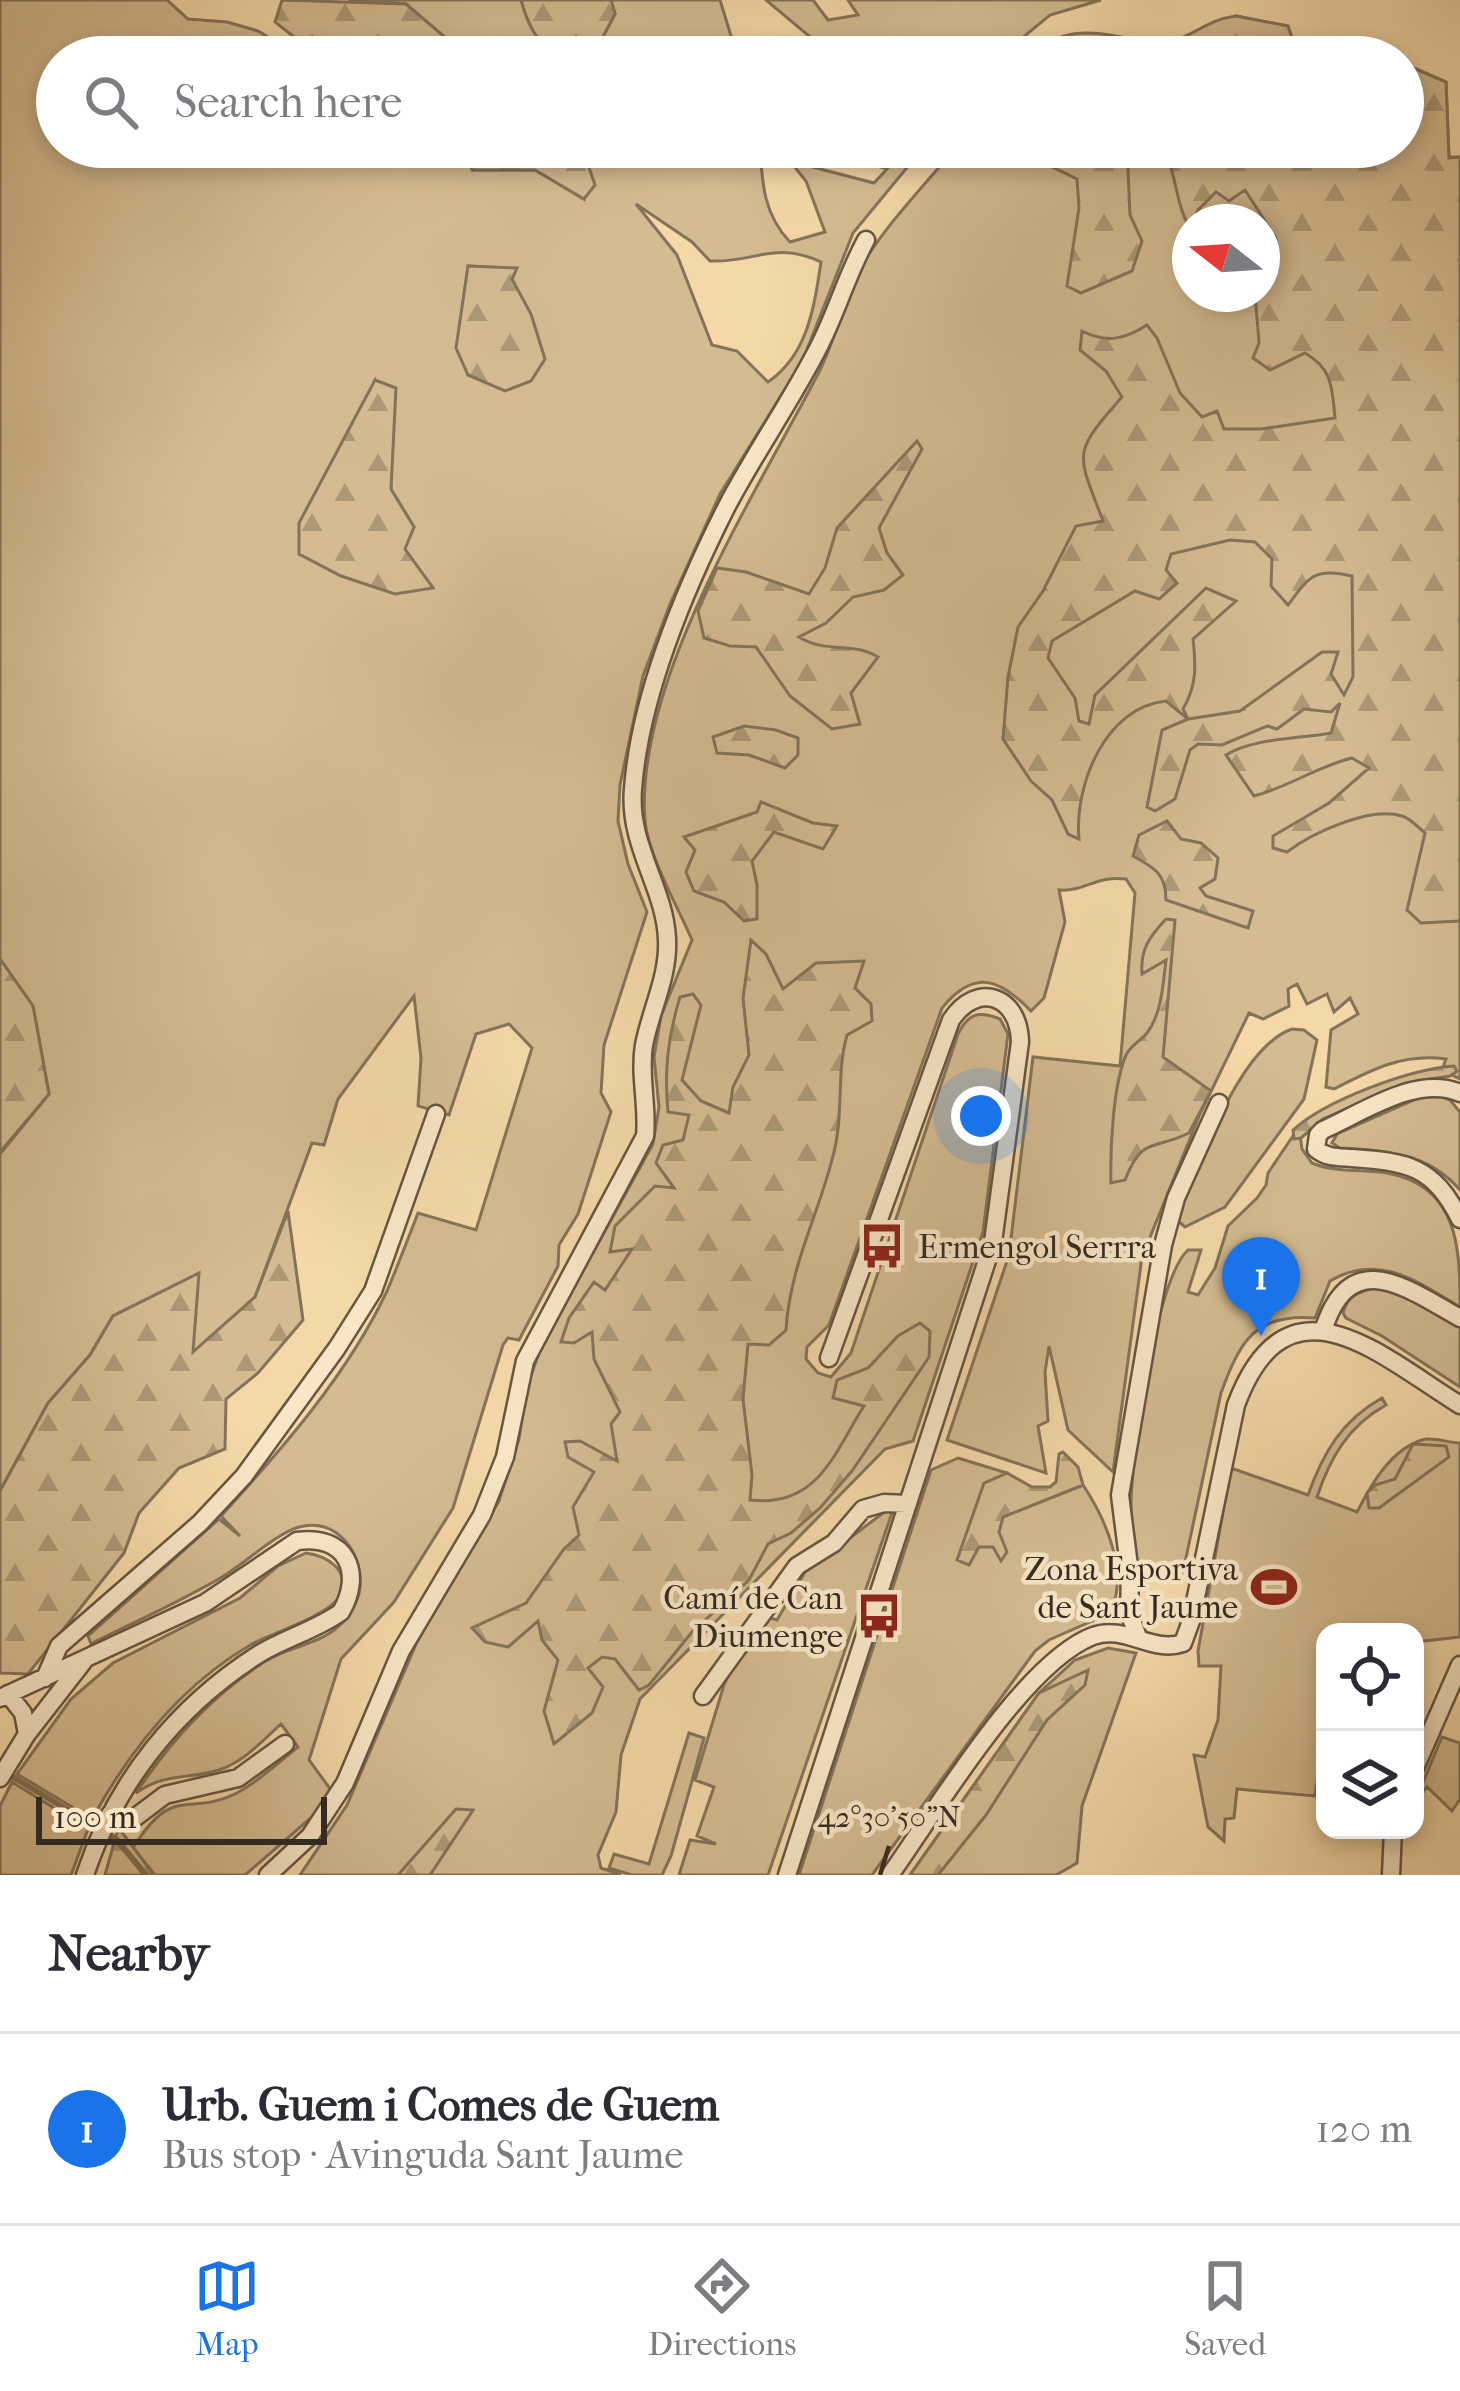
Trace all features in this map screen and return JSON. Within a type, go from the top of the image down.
[{"type":"street","points":[[268,1875],[310,1836],[345,1783],[401,1651],[482,1515],[505,1457],[525,1360],[645,1136],[648,1110],[643,1051],[668,942],[633,814],[646,717],[670,639],[718,526],[818,350],[847,274],[866,240]]},
{"type":"street","points":[[787,1875],[1000,1217],[1020,1042],[1017,1019],[1000,1001],[970,1000],[951,1020],[829,1358]]},
{"type":"street","points":[[1460,1093],[1429,1087],[1408,1093],[1323,1130],[1316,1141],[1316,1149],[1328,1156],[1388,1161],[1424,1172],[1450,1199],[1460,1219]]},
{"type":"street","points":[[1138,1637],[1129,1613],[1130,1574],[1120,1496],[1163,1244],[1176,1198],[1220,1103]]},
{"type":"street","points":[[45,1678],[59,1646],[184,1538],[244,1476],[337,1348],[373,1291],[436,1114]]},
{"type":"street","points":[[1323,1331],[1337,1297],[1360,1281],[1376,1279],[1400,1283],[1460,1318]]},
{"type":"street","points":[[890,1875],[1045,1665],[1096,1635],[1118,1633],[1162,1647],[1177,1646],[1187,1636],[1225,1444],[1246,1376],[1260,1356],[1302,1330],[1323,1331],[1358,1341],[1460,1405]]},
{"type":"street","points":[[703,1696],[796,1566],[834,1543],[863,1509],[884,1503],[908,1504]]},
{"type":"street","points":[[26,1734],[23,1713],[4,1696],[205,1603],[297,1541],[325,1543],[339,1550],[350,1565],[354,1580],[341,1612],[262,1652],[171,1725],[120,1792],[85,1875]]},
{"type":"street","points":[[3,1774],[26,1734],[86,1659]]},
{"type":"street","points":[[1424,1747],[1460,1665]]},
{"type":"street","points":[[104,1825],[133,1819],[164,1795],[238,1778],[285,1744]]},
{"type":"street","points":[[1391,1875],[1393,1839]]},
{"type":"green space","points":[[0,0],[167,0],[188,19],[227,22],[266,36],[36,36],[36,168],[535,170],[584,199],[583,168],[762,168],[770,210],[790,242],[825,232],[806,181],[796,168],[817,168],[874,183],[884,168],[907,168],[853,233],[802,362],[720,494],[643,676],[620,785],[618,821],[647,912],[604,1045],[601,1093],[611,1112],[578,1214],[559,1245],[558,1266],[519,1340],[508,1338],[503,1345],[453,1508],[394,1602],[341,1659],[309,1760],[331,1790],[312,1817],[245,1875],[155,1875],[133,1848],[147,1828],[171,1808],[237,1793],[298,1747],[281,1724],[228,1766],[157,1782],[136,1793],[178,1738],[227,1689],[264,1662],[322,1638],[344,1621],[360,1585],[349,1546],[323,1527],[299,1527],[190,1595],[91,1644],[88,1636],[219,1519],[240,1536],[221,1516],[290,1437],[353,1352],[387,1291],[418,1213],[476,1230],[532,1048],[509,1024],[476,1034],[449,1115],[418,1106],[421,1058],[414,996],[338,1099],[324,1145],[312,1143],[255,1297],[192,1353],[198,1274],[113,1316],[90,1355],[48,1403],[0,1491],[0,1154],[49,1094],[33,1006],[0,959]],"holes":[[[636,204],[692,242],[710,261],[790,253],[821,262],[801,344],[768,382],[737,351],[712,345],[677,255]],[[468,266],[516,269],[512,279],[463,305]],[[375,381],[390,453],[391,490],[414,527],[404,549],[432,587],[300,523]]]},
{"type":"green space","points":[[282,0],[406,4],[443,36],[293,36],[275,22]]},
{"type":"green space","points":[[348,0],[521,0],[540,36],[443,36],[406,4]]},
{"type":"green space","points":[[521,0],[611,0],[615,14],[603,36],[537,36]]},
{"type":"green space","points":[[611,0],[720,0],[731,36],[603,36],[615,14]]},
{"type":"green space","points":[[766,0],[813,0],[828,20],[858,15],[848,0],[1101,0],[1050,15],[1024,36],[809,36]]},
{"type":"green space","points":[[1236,16],[1288,26],[1291,36],[1198,36]]},
{"type":"green space","points":[[1236,16],[1288,26],[1291,36],[1184,36]]},
{"type":"green space","points":[[1424,72],[1446,82],[1449,157],[1460,157],[1460,1079],[1442,1070],[1446,1059],[1416,1058],[1374,1070],[1334,1089],[1326,1087],[1331,1030],[1358,1014],[1350,998],[1334,1012],[1327,994],[1307,1004],[1297,984],[1288,989],[1289,1006],[1263,1019],[1249,1013],[1200,1114],[1142,1257],[1113,1472],[1068,1430],[1049,1346],[1045,1372],[1048,1421],[1038,1426],[1046,1473],[947,1440],[1009,1255],[1033,1057],[1120,1066],[1135,893],[1126,879],[1116,878],[1059,890],[1065,922],[1044,998],[1031,1011],[997,985],[976,983],[942,1008],[829,1325],[807,1347],[806,1359],[818,1373],[831,1377],[851,1353],[958,1034],[974,1016],[1000,1019],[1008,1034],[983,1232],[913,1441],[885,1449],[640,1699],[621,1755],[616,1812],[598,1855],[601,1868],[621,1875],[300,1875],[347,1805],[417,1642],[499,1501],[542,1345],[653,1144],[659,1107],[654,1057],[661,1016],[692,940],[657,865],[645,821],[647,767],[659,709],[705,589],[819,372],[864,262],[938,168],[1424,168]]},
{"type":"green space","points":[[1424,72],[1446,82],[1449,158],[1460,157],[1460,921],[1421,923],[1407,910],[1425,833],[1405,817],[1358,818],[1287,852],[1273,848],[1273,836],[1329,803],[1369,768],[1352,758],[1254,796],[1226,755],[1262,742],[1331,733],[1340,703],[1331,712],[1304,709],[1277,729],[1267,726],[1222,745],[1198,744],[1190,750],[1175,799],[1155,811],[1147,807],[1162,730],[1188,719],[1166,701],[1145,706],[1110,733],[1098,752],[1082,796],[1079,839],[1068,834],[1052,800],[1031,781],[1003,739],[1018,627],[1043,591],[1076,526],[1103,521],[1084,455],[1094,431],[1122,397],[1106,371],[1080,350],[1082,331],[1115,338],[1147,325],[1180,393],[1202,417],[1217,411],[1224,429],[1261,429],[1335,418],[1329,380],[1314,359],[1305,353],[1270,370],[1253,358],[1259,343],[1256,312],[1280,312],[1280,204],[1254,204],[1245,190],[1229,201],[1216,192],[1204,204],[1180,204],[1171,168],[1424,168]],"holes":[[[1230,540],[1255,542],[1272,559],[1271,586],[1288,605],[1314,577],[1329,573],[1352,576],[1353,677],[1344,695],[1331,674],[1338,652],[1322,652],[1240,711],[1188,719],[1183,709],[1194,675],[1193,639],[1236,601],[1206,588],[1095,695],[1089,724],[1079,721],[1075,698],[1048,658],[1052,641],[1135,591],[1159,599],[1177,583],[1166,570],[1171,554]]]},
{"type":"green space","points":[[589,168],[595,185],[584,199],[535,170],[472,170]]},
{"type":"green space","points":[[1054,168],[1128,168],[1130,215],[1142,241],[1132,271],[1081,293],[1067,286],[1079,208],[1077,179]]},
{"type":"green space","points":[[468,266],[517,268],[512,279],[531,314],[545,359],[531,381],[505,391],[468,375],[456,348]]},
{"type":"green space","points":[[375,380],[396,388],[391,489],[414,527],[405,549],[433,588],[395,594],[341,576],[299,554],[299,523]]},
{"type":"green space","points":[[917,441],[922,449],[879,528],[887,553],[903,575],[884,590],[853,597],[826,623],[799,637],[878,657],[851,693],[860,724],[832,729],[790,696],[756,647],[704,638],[698,611],[717,568],[746,572],[809,594],[825,568],[837,528]]},
{"type":"green space","points":[[744,726],[798,738],[798,755],[785,768],[749,755],[717,753],[713,737]]},
{"type":"green space","points":[[761,802],[813,823],[837,826],[823,849],[774,832],[752,861],[757,919],[744,921],[724,902],[694,891],[686,872],[695,850],[684,837],[757,812]]},
{"type":"green space","points":[[1167,821],[1181,839],[1201,843],[1218,858],[1215,879],[1200,888],[1206,896],[1253,911],[1248,928],[1166,900],[1158,873],[1133,856],[1139,835]]},
{"type":"green space","points":[[1166,919],[1175,920],[1163,1057],[1211,1091],[1189,1133],[1143,1151],[1125,1180],[1111,1183],[1113,1116],[1122,1066],[1129,1050],[1152,1025],[1163,988],[1166,960],[1142,974],[1144,950]]},
{"type":"green space","points":[[751,940],[766,954],[783,989],[816,963],[864,961],[855,988],[871,1004],[872,1021],[847,1035],[834,1152],[793,1283],[786,1330],[769,1345],[748,1344],[743,1399],[752,1475],[750,1500],[792,1495],[808,1486],[833,1459],[864,1406],[833,1398],[837,1380],[868,1368],[898,1336],[920,1323],[930,1331],[929,1357],[852,1471],[820,1508],[791,1533],[768,1544],[749,1580],[692,1632],[649,1685],[639,1690],[615,1659],[602,1657],[588,1668],[603,1687],[592,1713],[554,1744],[544,1711],[558,1660],[542,1640],[538,1621],[508,1647],[485,1642],[472,1628],[526,1603],[579,1535],[573,1507],[594,1472],[568,1457],[565,1442],[580,1441],[617,1461],[611,1424],[620,1412],[594,1359],[592,1332],[574,1343],[561,1342],[569,1318],[594,1282],[605,1290],[632,1249],[610,1252],[615,1226],[655,1186],[674,1188],[656,1163],[663,1145],[683,1140],[689,1115],[668,1112],[668,1054],[680,997],[693,994],[701,1005],[682,1080],[701,1101],[729,1113],[733,1087],[749,1055],[743,998]]},
{"type":"green space","points":[[0,959],[33,1006],[49,1094],[0,1152]]},
{"type":"green space","points":[[1292,1029],[1304,1030],[1317,1040],[1304,1099],[1225,1207],[1185,1227],[1178,1221],[1179,1211],[1224,1108],[1255,1058]]},
{"type":"green space","points":[[1454,1066],[1457,1071],[1450,1076],[1405,1083],[1323,1119],[1294,1139],[1293,1130],[1347,1097],[1415,1073]]},
{"type":"green space","points":[[1438,1095],[1460,1112],[1460,1190],[1420,1161],[1332,1143],[1337,1134],[1423,1096]]},
{"type":"green space","points":[[1299,1127],[1302,1149],[1312,1163],[1387,1173],[1429,1191],[1442,1206],[1456,1243],[1460,1307],[1398,1274],[1365,1269],[1330,1281],[1315,1318],[1278,1320],[1253,1334],[1235,1359],[1221,1393],[1183,1572],[1136,1563],[1131,1506],[1135,1450],[1156,1331],[1176,1267],[1188,1250],[1201,1250],[1188,1292],[1198,1295],[1215,1268],[1228,1226],[1257,1198]]},
{"type":"green space","points":[[288,1211],[303,1320],[258,1373],[226,1399],[225,1449],[179,1468],[139,1513],[124,1553],[28,1674],[0,1673],[0,1491],[48,1403],[90,1355],[113,1316],[199,1273],[193,1352],[255,1297]]},
{"type":"green space","points":[[1378,1287],[1407,1295],[1460,1327],[1460,1387],[1346,1318],[1343,1313],[1351,1298]]},
{"type":"green space","points":[[1382,1398],[1386,1405],[1342,1444],[1317,1497],[1357,1512],[1375,1480],[1400,1452],[1426,1439],[1460,1443],[1460,1637],[1424,1641],[1424,1623],[1316,1623],[1315,1796],[1237,1789],[1234,1818],[1225,1819],[1224,1841],[1208,1827],[1194,1755],[1205,1757],[1218,1720],[1221,1666],[1199,1666],[1198,1651],[1231,1468],[1308,1495],[1336,1439]]},
{"type":"green space","points":[[1413,1444],[1446,1446],[1449,1457],[1379,1508],[1369,1508],[1367,1493],[1395,1479]]},
{"type":"green space","points":[[1063,1452],[1078,1467],[1083,1485],[1003,1517],[999,1532],[1007,1552],[1001,1561],[993,1547],[979,1547],[969,1565],[957,1560],[984,1483],[1007,1473],[1032,1487],[1050,1487],[1056,1482]]},
{"type":"green space","points":[[958,1458],[1007,1473],[991,1521],[1083,1485],[1106,1529],[1116,1564],[1110,1613],[1035,1651],[872,1875],[799,1875],[931,1470]]},
{"type":"green space","points":[[895,1504],[768,1875],[679,1875],[690,1840],[716,1844],[697,1836],[714,1787],[695,1780],[724,1685],[756,1614],[777,1620],[805,1572]]},
{"type":"green space","points":[[306,1553],[322,1557],[340,1572],[340,1595],[313,1616],[226,1660],[180,1699],[123,1767],[92,1819],[17,1774],[71,1699],[113,1663],[240,1598],[278,1566]]},
{"type":"green space","points":[[1108,1648],[1136,1653],[1082,1806],[1077,1863],[1056,1875],[910,1875],[1039,1693],[1075,1660]]},
{"type":"green space","points":[[1088,1670],[1085,1685],[1047,1720],[986,1815],[938,1875],[910,1875],[1039,1693]]},
{"type":"green space","points":[[689,1733],[704,1738],[662,1875],[632,1875],[609,1868],[614,1854],[649,1864]]},
{"type":"green space","points":[[1442,1737],[1460,1743],[1460,1799],[1452,1811],[1427,1787],[1424,1790]]},
{"type":"green space","points":[[12,1782],[88,1829],[71,1875],[0,1875],[0,1806]]},
{"type":"green space","points":[[456,1809],[473,1810],[430,1875],[398,1875]]},
{"type":"green space","points":[[121,1831],[154,1875],[105,1875]]},
{"type":"waterway","points":[[8,1774],[116,1839],[146,1875]]},
{"type":"place","name":"Ermengol Serrra","points":[[882,1246]]},
{"type":"place","name":"Urb. Guem i Comes de Guem","points":[[1261,1336]]},
{"type":"place","name":"Zona Esportiva de Sant Jaume","points":[[1274,1587]]},
{"type":"place","name":"Camí de Can Diumenge","points":[[879,1616]]}]
